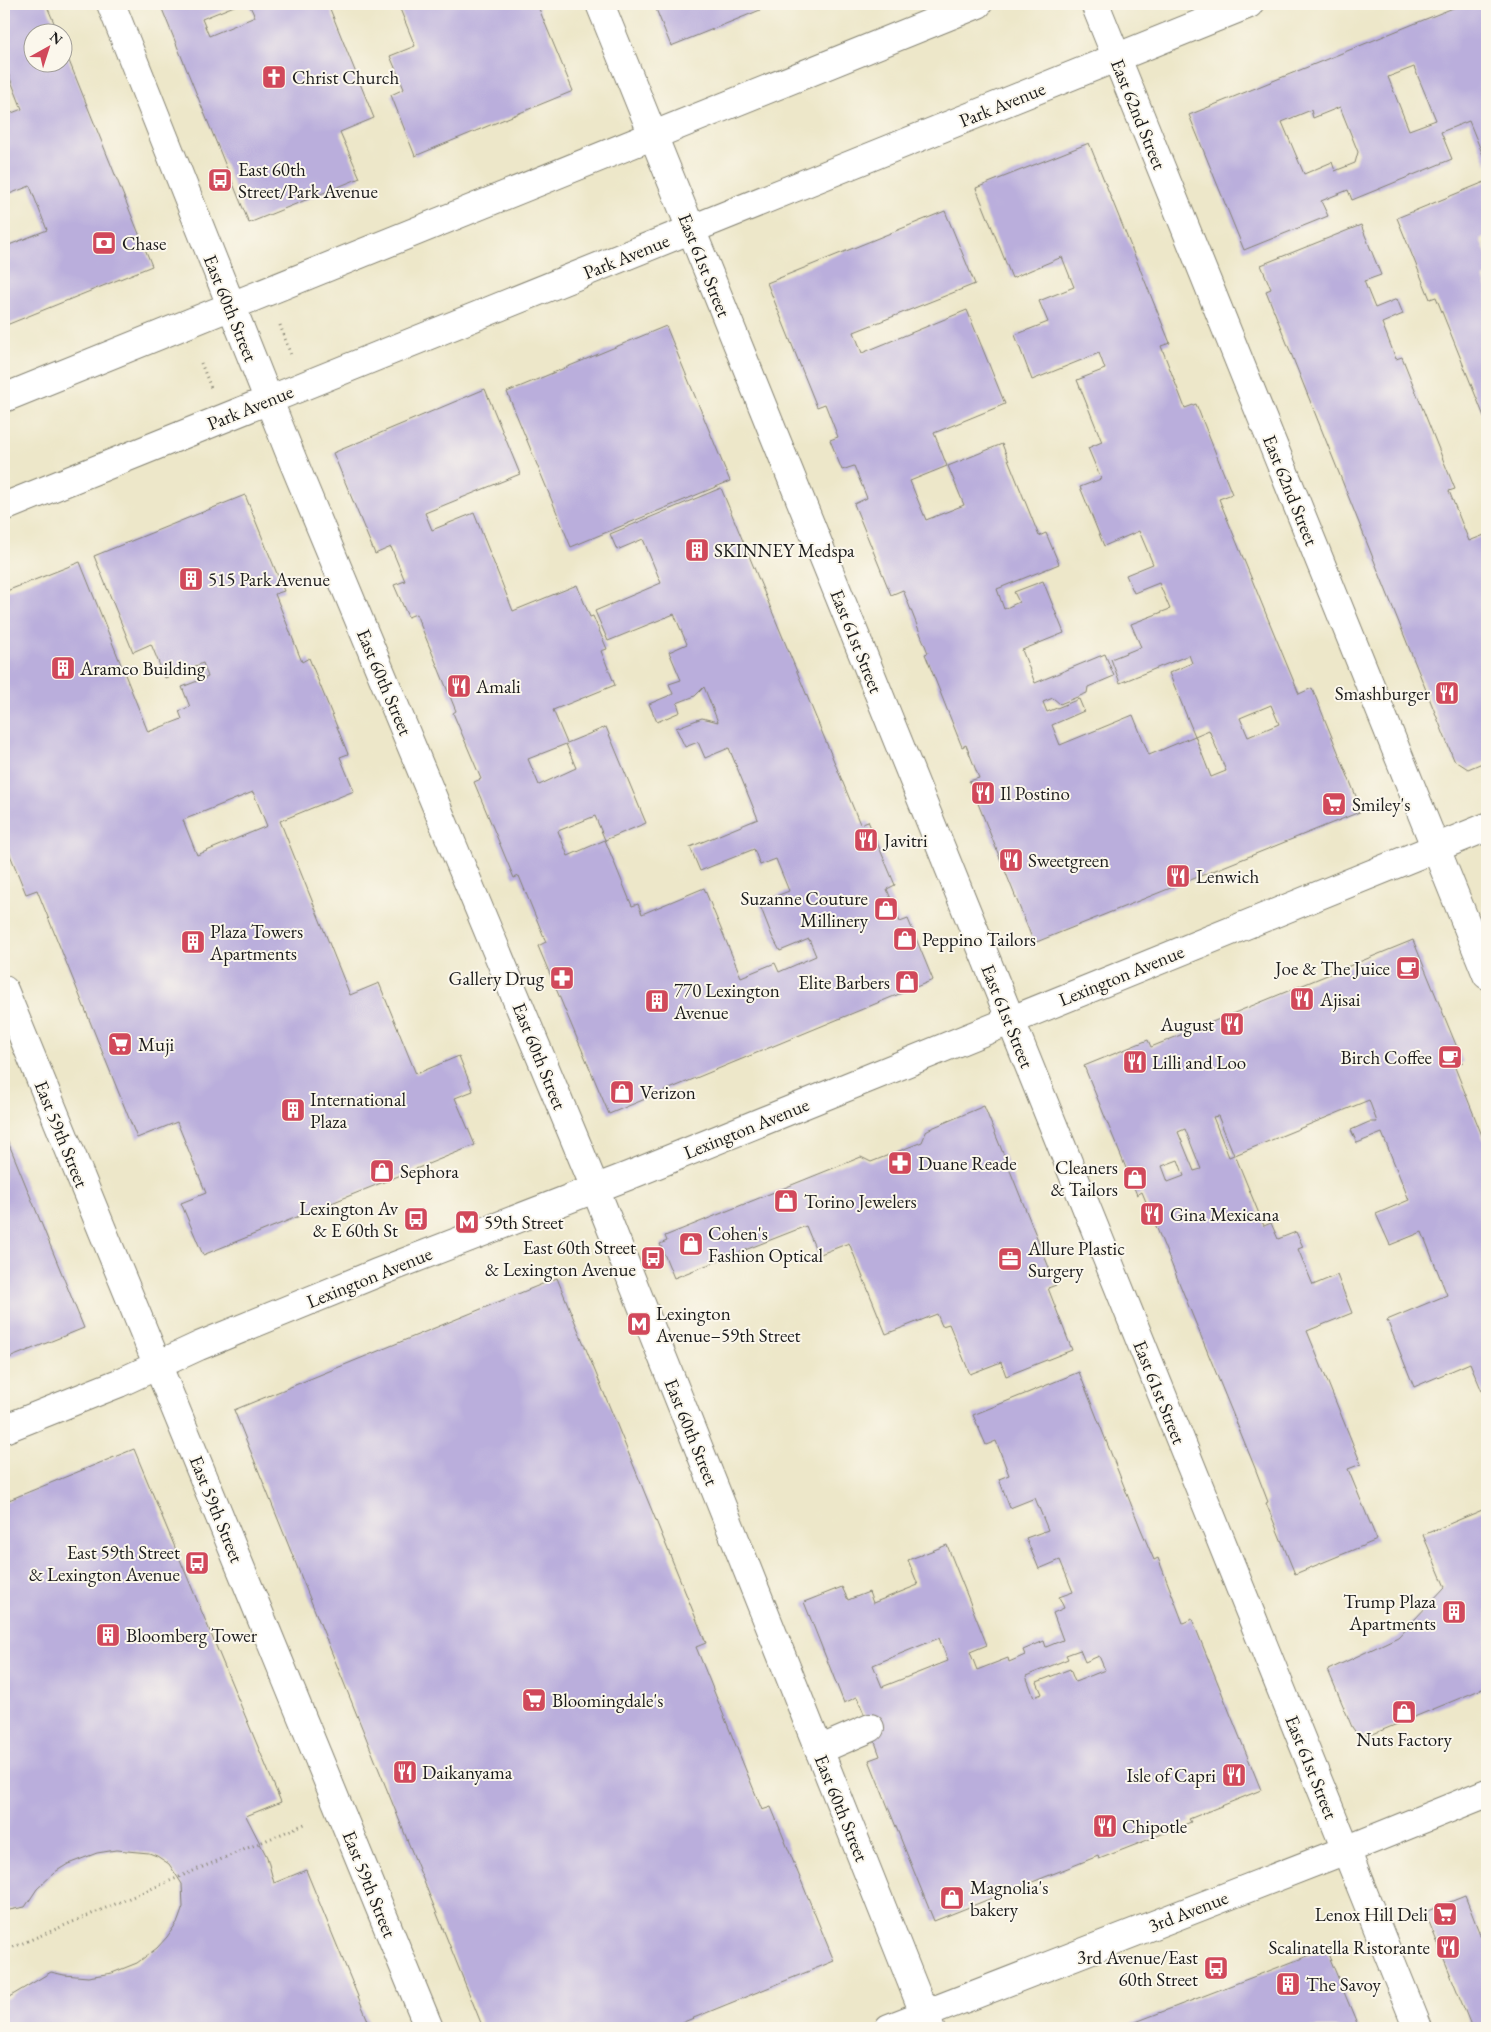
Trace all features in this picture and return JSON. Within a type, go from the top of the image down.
[{"type":"main road","name":"East 60th Street","points":[[111,4],[268,400],[596,1188],[927,2021]]},
{"type":"main road","name":"East 61st Street","points":[[600,4],[1418,2028]]},
{"type":"main road","points":[[4,398],[978,4]]},
{"type":"main road","name":"East 62nd Street","points":[[1095,4],[1487,976]]},
{"type":"main road","name":"Park Avenue","points":[[4,508],[1249,4]]},
{"type":"main road","name":"Lexington Avenue","points":[[4,1429],[119,1383],[199,1346],[377,1273],[596,1188],[1487,827]]},
{"type":"main road","name":"East 59th Street","points":[[4,990],[429,2028]]},
{"type":"main road","points":[[819,1750],[870,1728]]},
{"type":"main road","name":"3rd Avenue","points":[[889,2028],[927,2021],[1487,1793]]},
{"type":"path","points":[[280,325],[294,362]]},
{"type":"path","points":[[201,362],[214,394]]},
{"type":"path","points":[[4,1951],[340,1809]]},
{"type":"building","points":[[4,4],[46,4],[54,22],[22,22],[22,72],[72,72],[72,68],[152,266],[4,326],[4,247],[47,230],[30,186],[4,196],[4,138],[7,136],[4,127],[4,116],[22,109],[4,63]]},
{"type":"building","name":"Christ Church","points":[[160,4],[239,4],[202,19],[209,36],[255,17],[249,4],[328,4],[374,118],[340,132],[360,178],[249,223]]},
{"type":"building","points":[[398,4],[537,4],[573,91],[415,156],[391,95],[404,89],[390,56],[415,46]]},
{"type":"building","points":[[654,4],[775,4],[671,46]]},
{"type":"building","points":[[1463,4],[1487,4],[1487,165],[1469,121],[1441,132],[1452,159],[1352,200],[1348,190],[1321,201],[1328,216],[1244,250],[1189,115]],"holes":[[[1414,67],[1436,120],[1409,130],[1388,77]],[[1340,107],[1358,152],[1355,163],[1335,171],[1332,162],[1304,174],[1282,122],[1311,110],[1313,118]]]},
{"type":"building","points":[[1089,143],[1170,343],[1161,346],[1185,408],[1196,404],[1232,494],[1219,499],[1299,694],[1312,688],[1362,811],[1034,943],[969,781],[979,778],[966,745],[962,747],[925,654],[928,653],[903,590],[891,595],[854,504],[867,498],[854,466],[842,470],[830,440],[838,437],[825,404],[817,407],[767,283],[945,211],[975,284],[854,332],[862,353],[967,310],[1005,404],[934,433],[947,466],[910,481],[926,520],[964,505],[948,466],[1002,444],[1039,536],[1046,533],[1059,564],[997,589],[1004,609],[1019,602],[1014,592],[1043,581],[1064,633],[1022,650],[1035,683],[1105,654],[1114,676],[1088,687],[1087,693],[1060,704],[1053,698],[1043,702],[1047,712],[1079,699],[1084,711],[1052,725],[1060,745],[1133,715],[1149,755],[1195,736],[1169,673],[1192,663],[1189,655],[1120,683],[1111,659],[1141,647],[1131,624],[1170,609],[1159,583],[1134,593],[1126,575],[1153,564],[1139,531],[1104,546],[1080,487],[1101,479],[1088,448],[1102,442],[1077,380],[1105,369],[1099,353],[1032,380],[1015,335],[1048,322],[1039,301],[1074,287],[1062,257],[1012,278],[976,188]],"holes":[[[1271,705],[1279,724],[1248,737],[1240,718]],[[1209,730],[1226,771],[1211,777],[1195,736]]]},
{"type":"building","points":[[1487,181],[1487,236],[1480,239],[1487,256],[1487,276],[1483,278],[1487,288],[1487,424],[1436,297],[1430,299],[1397,218]]},
{"type":"building","points":[[1361,225],[1381,275],[1364,281],[1375,308],[1397,299],[1403,314],[1382,323],[1396,359],[1402,357],[1455,489],[1449,491],[1469,541],[1487,534],[1487,761],[1468,769],[1454,760],[1266,291],[1271,289],[1261,265]]},
{"type":"building","points":[[666,326],[730,481],[571,547],[507,392]]},
{"type":"building","points":[[485,389],[520,474],[425,513],[432,530],[474,513],[513,611],[577,585],[590,617],[593,616],[607,649],[601,651],[615,685],[553,710],[567,743],[606,727],[646,823],[605,840],[632,906],[638,904],[642,914],[704,888],[741,977],[775,963],[779,972],[816,956],[809,939],[780,951],[772,936],[759,903],[789,891],[776,859],[760,865],[754,849],[700,871],[690,847],[758,819],[729,748],[705,758],[698,742],[685,747],[676,728],[702,718],[718,722],[704,687],[695,696],[677,703],[680,712],[657,722],[649,704],[673,694],[669,684],[681,680],[669,652],[687,644],[674,614],[608,641],[595,611],[661,583],[643,539],[617,550],[610,534],[721,488],[860,824],[868,821],[895,885],[887,889],[900,922],[908,919],[933,980],[609,1114],[538,946],[546,942],[519,876],[514,878],[474,782],[481,779],[453,713],[456,711],[416,614],[408,617],[394,585],[405,581],[391,547],[375,554],[333,453]],"holes":[[[566,744],[576,768],[539,785],[528,759]],[[595,816],[605,840],[568,856],[558,831]]]},
{"type":"building","points":[[245,495],[284,591],[275,594],[302,662],[309,658],[348,754],[340,757],[354,791],[280,821],[350,995],[379,983],[416,1074],[459,1056],[473,1091],[455,1098],[475,1145],[203,1255],[181,1203],[206,1193],[177,1122],[137,1138],[37,890],[26,894],[4,840],[4,592],[80,562],[148,732],[182,719],[179,711],[190,707],[182,687],[208,677],[203,663],[165,678],[151,644],[133,652],[94,556]],"holes":[[[253,792],[267,826],[197,855],[183,820]]]},
{"type":"building","points":[[1413,940],[1463,1062],[1454,1065],[1487,1148],[1487,1403],[1470,1363],[1414,1387],[1387,1320],[1447,1295],[1422,1232],[1390,1245],[1376,1214],[1409,1200],[1382,1133],[1357,1143],[1351,1130],[1369,1122],[1377,1122],[1369,1100],[1235,1155],[1264,1226],[1271,1223],[1278,1239],[1296,1232],[1303,1247],[1298,1249],[1313,1285],[1337,1275],[1352,1313],[1307,1331],[1361,1464],[1348,1469],[1377,1540],[1295,1574],[1266,1503],[1268,1502],[1255,1468],[1142,1192],[1137,1195],[1084,1066],[1148,1040],[1151,1047]],"holes":[[[1218,1116],[1234,1155],[1229,1157],[1213,1117]],[[1185,1129],[1201,1169],[1194,1171],[1178,1132]],[[1178,1160],[1184,1176],[1168,1182],[1162,1166]]]},
{"type":"building","points":[[984,1106],[1056,1285],[1048,1288],[1072,1350],[1006,1376],[1001,1362],[970,1374],[949,1324],[942,1326],[937,1314],[886,1334],[849,1243],[818,1255],[806,1226],[674,1278],[660,1244],[667,1241],[665,1236],[861,1157],[871,1162],[922,1142],[927,1130]]},
{"type":"building","points":[[4,1132],[84,1328],[4,1360]]},
{"type":"building","name":"Bloomingdale's","points":[[557,1278],[706,1643],[696,1647],[762,1810],[771,1807],[834,1961],[669,2028],[483,2028],[234,1410]]},
{"type":"building","points":[[1079,1372],[1154,1560],[1158,1558],[1183,1623],[1192,1619],[1261,1790],[1189,1819],[1191,1822],[1140,1843],[1099,1859],[1098,1856],[934,1921],[869,1760],[880,1756],[870,1728],[857,1697],[844,1703],[804,1602],[842,1587],[848,1600],[869,1592],[873,1603],[918,1585],[908,1560],[947,1545],[987,1645],[970,1652],[977,1670],[1008,1658],[1009,1662],[1025,1655],[1023,1650],[1044,1641],[1046,1647],[1063,1640],[1053,1613],[1064,1608],[1059,1597],[1073,1592],[1060,1560],[1039,1569],[1026,1538],[1048,1530],[1035,1498],[1010,1508],[999,1479],[1009,1475],[996,1441],[986,1445],[973,1415]],"holes":[[[939,1638],[948,1661],[882,1687],[873,1665]],[[1080,1650],[1085,1662],[1099,1656],[1105,1670],[1075,1682],[1070,1669],[1037,1682],[1042,1694],[1034,1697],[1026,1676],[1068,1659],[1066,1655]]]},
{"type":"building","points":[[134,1449],[281,1802],[246,1816],[267,1857],[274,1883],[306,1870],[371,2028],[4,2028],[4,2000],[51,1972],[88,1977],[112,1973],[137,1963],[157,1948],[167,1937],[178,1921],[183,1907],[182,1884],[169,1864],[149,1853],[116,1850],[97,1853],[68,1864],[55,1872],[37,1889],[25,1907],[4,1911],[4,1502]]},
{"type":"building","name":"Trump Plaza Apartments","points":[[1487,1508],[1487,1687],[1373,1734],[1361,1736],[1357,1734],[1352,1727],[1328,1670],[1398,1637],[1445,1587],[1423,1535]]},
{"type":"building","points":[[1465,1896],[1481,1937],[1487,1934],[1487,2028],[1472,2028],[1425,1912]]},
{"type":"building","name":"The Savoy","points":[[1326,1949],[1359,2028],[1120,2028]]},
{"type":"place","name":"Christ Church","points":[[274,77]]},
{"type":"place","name":"East 60th Street/Park Avenue","points":[[220,180]]},
{"type":"place","name":"Chase","points":[[104,243]]},
{"type":"place","name":"SKINNEY Medspa","points":[[697,550]]},
{"type":"place","name":"515 Park Avenue","points":[[191,579]]},
{"type":"place","name":"Aramco Building","points":[[63,668]]},
{"type":"place","name":"Amali","points":[[459,686]]},
{"type":"place","name":"Smashburger","points":[[1447,693]]},
{"type":"place","name":"Il Postino","points":[[983,793]]},
{"type":"place","name":"Smiley's","points":[[1334,804]]},
{"type":"place","name":"Javitri","points":[[866,840]]},
{"type":"place","name":"Sweetgreen","points":[[1011,860]]},
{"type":"place","name":"Lenwich","points":[[1178,876]]},
{"type":"place","name":"Suzanne Couture Millinery","points":[[886,909]]},
{"type":"place","name":"Peppino Tailors","points":[[905,939]]},
{"type":"place","name":"Plaza Towers Apartments","points":[[193,942]]},
{"type":"place","name":"Joe & The Juice","points":[[1408,968]]},
{"type":"place","name":"Gallery Drug","points":[[562,978]]},
{"type":"place","name":"Elite Barbers","points":[[907,982]]},
{"type":"place","name":"Ajisai","points":[[1302,999]]},
{"type":"place","name":"770 Lexington Avenue","points":[[657,1001]]},
{"type":"place","name":"August","points":[[1232,1024]]},
{"type":"place","name":"Muji","points":[[120,1044]]},
{"type":"place","name":"Birch Coffee","points":[[1450,1057]]},
{"type":"place","name":"Lilli and Loo","points":[[1135,1062]]},
{"type":"place","name":"Verizon","points":[[622,1092]]},
{"type":"place","name":"International Plaza","points":[[293,1110]]},
{"type":"place","name":"Duane Reade","points":[[900,1163]]},
{"type":"place","name":"Sephora","points":[[382,1171]]},
{"type":"place","name":"Cleaners & Tailors","points":[[1135,1178]]},
{"type":"place","name":"Torino Jewelers","points":[[786,1201]]},
{"type":"place","name":"Gina Mexicana","points":[[1152,1214]]},
{"type":"place","name":"Lexington Av & E 60th St","points":[[416,1219]]},
{"type":"place","name":"59th Street","points":[[467,1222]]},
{"type":"place","name":"Cohen's Fashion Optical","points":[[691,1244]]},
{"type":"place","name":"East 60th Street & Lexington Avenue","points":[[653,1258]]},
{"type":"place","name":"Allure Plastic Surgery","points":[[1010,1259]]},
{"type":"place","name":"Lexington Avenue–59th Street","points":[[639,1324]]},
{"type":"place","name":"East 59th Street & Lexington Avenue","points":[[197,1563]]},
{"type":"place","name":"Trump Plaza Apartments","points":[[1454,1612]]},
{"type":"place","name":"Bloomberg Tower","points":[[108,1635]]},
{"type":"place","name":"Bloomingdale's","points":[[534,1700]]},
{"type":"place","name":"Nuts Factory","points":[[1404,1712]]},
{"type":"place","name":"Daikanyama","points":[[405,1772]]},
{"type":"place","name":"Isle of Capri","points":[[1234,1775]]},
{"type":"place","name":"Chipotle","points":[[1105,1826]]},
{"type":"place","name":"Magnolia's bakery","points":[[952,1898]]},
{"type":"place","name":"Lenox Hill Deli","points":[[1445,1914]]},
{"type":"place","name":"Scalinatella Ristorante","points":[[1448,1947]]},
{"type":"place","name":"3rd Avenue/East 60th Street","points":[[1216,1968]]},
{"type":"place","name":"The Savoy","points":[[1288,1984]]}]
